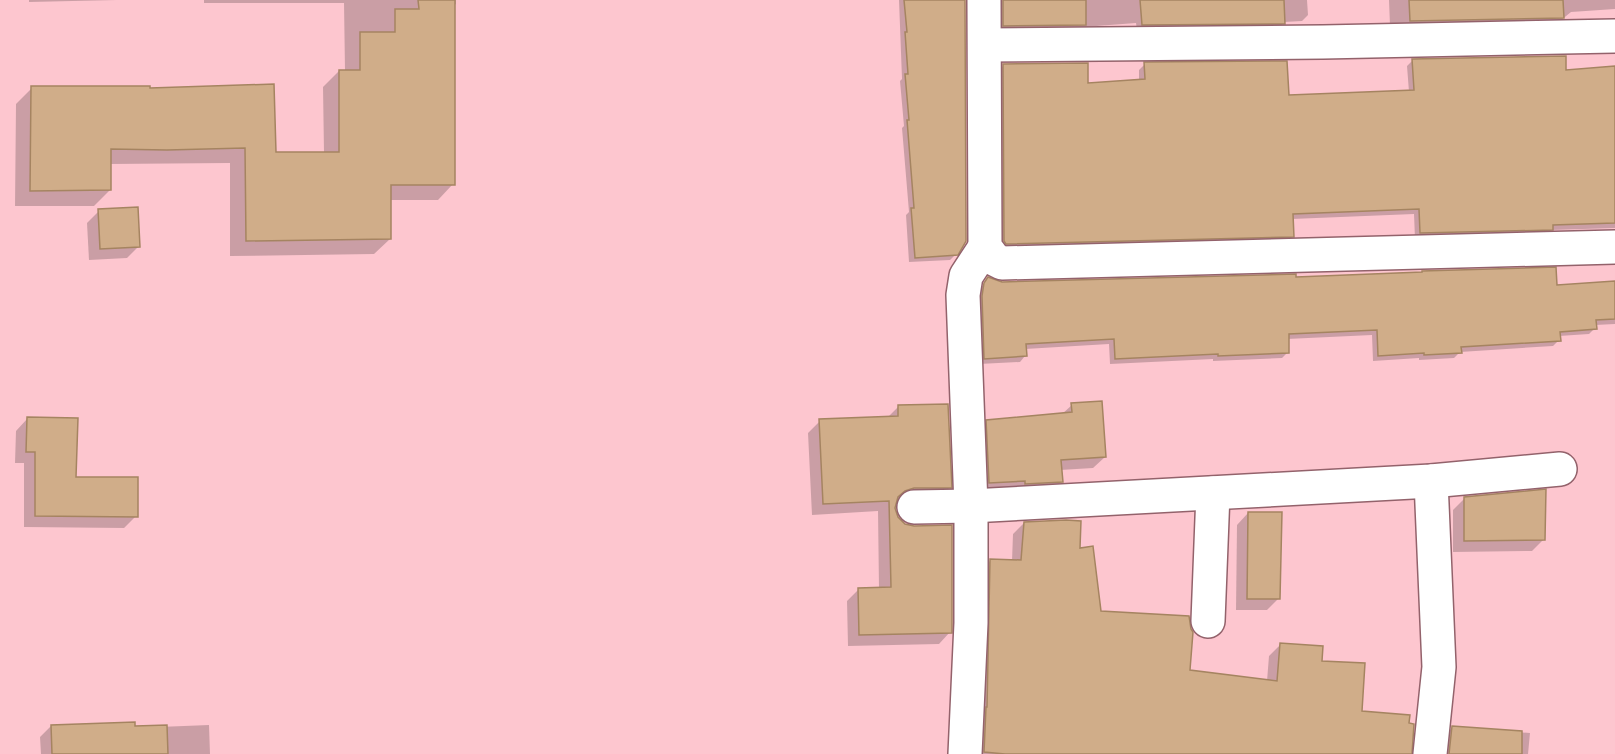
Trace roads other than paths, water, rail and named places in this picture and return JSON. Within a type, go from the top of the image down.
[{"type":"street","points":[[965,754],[971,623],[971,506],[963,295],[966,276],[985,247],[984,0]]},
{"type":"street","points":[[985,45],[1615,36]]},
{"type":"street","points":[[985,247],[993,259],[1002,263],[1615,247]]},
{"type":"street","points":[[914,507],[971,506],[1431,481],[1560,470]]},
{"type":"street","points":[[1430,754],[1439,667],[1431,481]]},
{"type":"street","points":[[1208,621],[1213,493]]}]
